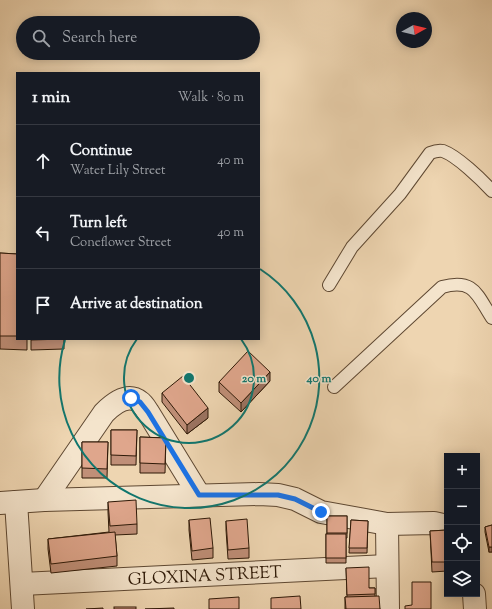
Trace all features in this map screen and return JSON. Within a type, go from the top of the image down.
[{"type":"street","points":[[44,500],[104,414],[112,405],[122,400],[131,398],[140,402],[148,412],[199,495]]},
{"type":"street","points":[[23,609],[22,584],[8,503],[44,500],[199,495],[278,495],[295,499],[321,512],[387,524],[434,523],[444,525]]},
{"type":"street","points":[[387,524],[388,609]]},
{"type":"street","name":"GLOXINA STREET","points":[[22,584],[387,566]]},
{"type":"street","points":[[474,597],[475,609]]},
{"type":"lane","points":[[329,285],[352,247],[400,194],[430,153],[436,150],[451,155],[482,180],[492,191]]},
{"type":"lane","points":[[334,387],[442,287],[453,284],[463,284],[474,291],[492,318]]},
{"type":"building","points":[[0,253],[16,254],[16,336],[0,336]]},
{"type":"building","points":[[248,351],[270,372],[241,403],[219,382]]},
{"type":"building","points":[[183,376],[208,408],[187,425],[162,393]]},
{"type":"building","points":[[111,430],[137,430],[136,456],[111,455]]},
{"type":"building","points":[[140,437],[166,438],[165,464],[140,463]]},
{"type":"building","points":[[82,442],[108,442],[107,469],[82,468]]},
{"type":"building","points":[[136,500],[137,524],[110,526],[108,502]]},
{"type":"building","points":[[327,516],[347,516],[347,533],[327,533]]},
{"type":"building","points":[[210,518],[213,548],[192,551],[189,520]]},
{"type":"building","points":[[247,519],[249,548],[228,550],[226,521]]},
{"type":"building","points":[[351,520],[368,521],[367,548],[349,548]]},
{"type":"building","points":[[492,525],[492,547],[489,547],[485,527]]},
{"type":"building","points":[[444,530],[444,562],[432,562],[430,531]]},
{"type":"building","points":[[115,532],[117,556],[51,564],[48,539]]},
{"type":"building","points":[[326,534],[346,534],[346,558],[326,558]]},
{"type":"building","points":[[369,567],[369,588],[375,588],[375,594],[347,595],[346,568]]},
{"type":"building","points":[[412,582],[431,582],[431,609],[405,609],[405,606],[412,605]]},
{"type":"building","points":[[300,596],[301,609],[271,609],[271,598]]},
{"type":"building","points":[[379,596],[380,609],[346,609],[345,597]]},
{"type":"building","points":[[239,597],[239,609],[209,609],[209,599]]},
{"type":"building","points":[[114,607],[136,607],[136,609],[114,609]]},
{"type":"building","points":[[174,608],[174,609],[145,609]]},
{"type":"route","points":[[131,398],[140,402],[148,412],[199,495],[278,495],[295,499],[321,512]]}]
